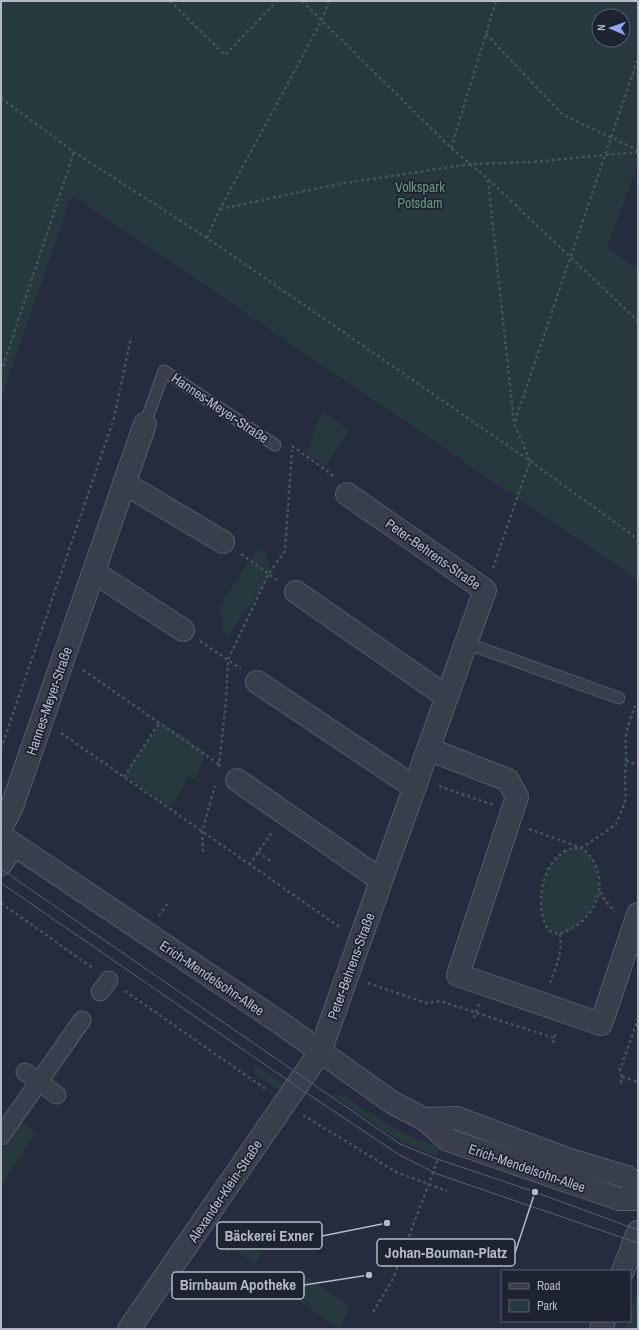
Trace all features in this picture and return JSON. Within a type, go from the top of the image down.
[{"type":"street","name":"Hannes-Meyer-Straße","points":[[1,864],[5,836],[12,809],[145,424]]},
{"type":"street","points":[[124,483],[223,542]]},
{"type":"street","name":"Peter-Behrens-Straße","points":[[320,1052],[485,590],[347,494]]},
{"type":"street","points":[[94,572],[183,630]]},
{"type":"street","points":[[296,592],[447,697]]},
{"type":"street","points":[[257,682],[416,783]]},
{"type":"street","points":[[428,750],[508,780],[517,797],[458,976],[601,1024],[638,914]]},
{"type":"street","points":[[227,776],[381,880]]},
{"type":"street","name":"Erich-Mendelsohn-Allee","points":[[5,836],[278,1022],[393,1103],[424,1118],[448,1140],[619,1199],[638,1199]]},
{"type":"street","points":[[1,1136],[82,1020]]},
{"type":"street","name":"Alexander-Klein-Straße","points":[[129,1329],[320,1052]]},
{"type":"street","points":[[25,1072],[57,1095]]},
{"type":"street","name":"Erich-Mendelsohn-Allee","points":[[424,1118],[457,1118],[570,1160],[627,1177],[638,1187]]},
{"type":"street","points":[[623,1270],[638,1232]]},
{"type":"lane","name":"Hannes-Meyer-Straße","points":[[145,424],[164,371],[275,445]]},
{"type":"lane","points":[[466,643],[619,698]]},
{"type":"path","points":[[170,1],[225,55],[277,1]]},
{"type":"path","points":[[302,1],[452,148],[488,179],[638,322]]},
{"type":"path","points":[[207,238],[220,209],[322,20],[328,1]]},
{"type":"path","points":[[452,148],[496,1]]},
{"type":"path","points":[[486,34],[563,115],[638,151]]},
{"type":"path","points":[[514,423],[638,58]]},
{"type":"path","points":[[1,98],[74,152],[207,238],[530,462],[638,539]]},
{"type":"path","points":[[220,209],[339,184],[470,164],[532,162],[638,151]]},
{"type":"path","points":[[1,372],[74,152]]},
{"type":"path","points":[[485,590],[530,462],[514,423],[488,179]]},
{"type":"path","points":[[1,749],[114,418],[131,337]]},
{"type":"path","points":[[275,445],[282,439],[350,487],[347,494]]},
{"type":"path","points":[[227,776],[219,764],[226,700],[228,660],[268,575],[285,551],[292,446]]},
{"type":"path","points":[[223,542],[268,575],[296,592]]},
{"type":"path","points":[[183,630],[228,660],[257,682]]},
{"type":"path","points":[[64,657],[219,764],[227,776]]},
{"type":"path","points":[[416,783],[511,817],[582,848],[589,854],[599,873],[600,892],[594,905],[584,919],[573,928],[560,934],[553,933],[547,928],[544,922],[542,909],[544,881],[550,867],[559,855],[573,848],[582,848],[615,825],[626,800],[626,736],[636,703],[619,698]]},
{"type":"path","points":[[43,720],[359,941]]},
{"type":"path","points":[[124,777],[159,723]]},
{"type":"path","points":[[626,761],[638,765]]},
{"type":"path","points":[[203,852],[202,832],[215,785]]},
{"type":"path","points":[[249,865],[285,814]]},
{"type":"path","points":[[258,852],[269,860],[270,858]]},
{"type":"path","points":[[1,903],[104,986],[309,1119],[396,1172],[447,1191]]},
{"type":"path","points":[[543,1004],[562,947],[560,934]]},
{"type":"path","points":[[347,976],[426,1003],[440,1001],[554,1038]]},
{"type":"path","points":[[621,1083],[622,1077],[620,1070],[638,1019]]},
{"type":"path","points":[[622,1077],[638,1082]]},
{"type":"path","points":[[372,1312],[393,1279],[428,1184],[438,1159],[448,1140]]},
{"type":"green space","name":"Volkspark Potsdam","points":[[1,1],[638,1],[638,164],[607,248],[638,268],[638,580],[72,195],[1,399]]},
{"type":"green space","points":[[322,411],[349,430],[325,466],[306,453]]},
{"type":"green space","points":[[258,548],[267,554],[271,575],[228,636],[224,633],[219,607]]},
{"type":"green space","points":[[161,721],[206,752],[195,779],[189,776],[170,807],[125,775]]},
{"type":"green space","points":[[573,847],[580,848],[588,853],[592,859],[599,877],[599,892],[597,899],[589,913],[583,920],[569,931],[555,933],[546,925],[543,918],[543,887],[546,875],[551,865],[559,856]]},
{"type":"green space","points":[[257,1066],[284,1085],[281,1091],[255,1074],[254,1069]]},
{"type":"green space","points":[[329,1093],[344,1096],[385,1123],[410,1136],[440,1147],[437,1156],[402,1142]]},
{"type":"green space","points":[[20,1121],[37,1132],[1,1186],[1,1150]]},
{"type":"green space","points":[[237,1231],[241,1233],[238,1238],[262,1254],[256,1264],[231,1248],[228,1253],[224,1250]]},
{"type":"green space","points":[[305,1276],[350,1306],[340,1329],[292,1296]]},
{"type":"green space","points":[[638,1291],[638,1329],[624,1329],[627,1322],[631,1322],[631,1310]]},
{"type":"tram line","points":[[1,869],[400,1144],[437,1159],[535,1192],[638,1230]]},
{"type":"tram line","points":[[1,883],[296,1086],[398,1154],[437,1174],[638,1243]]},
{"type":"place","name":"Johan-Bouman-Platz","points":[[535,1192]]},
{"type":"place","name":"Bäckerei Exner","points":[[387,1223]]},
{"type":"place","name":"Birnbaum Apotheke","points":[[369,1275]]}]
